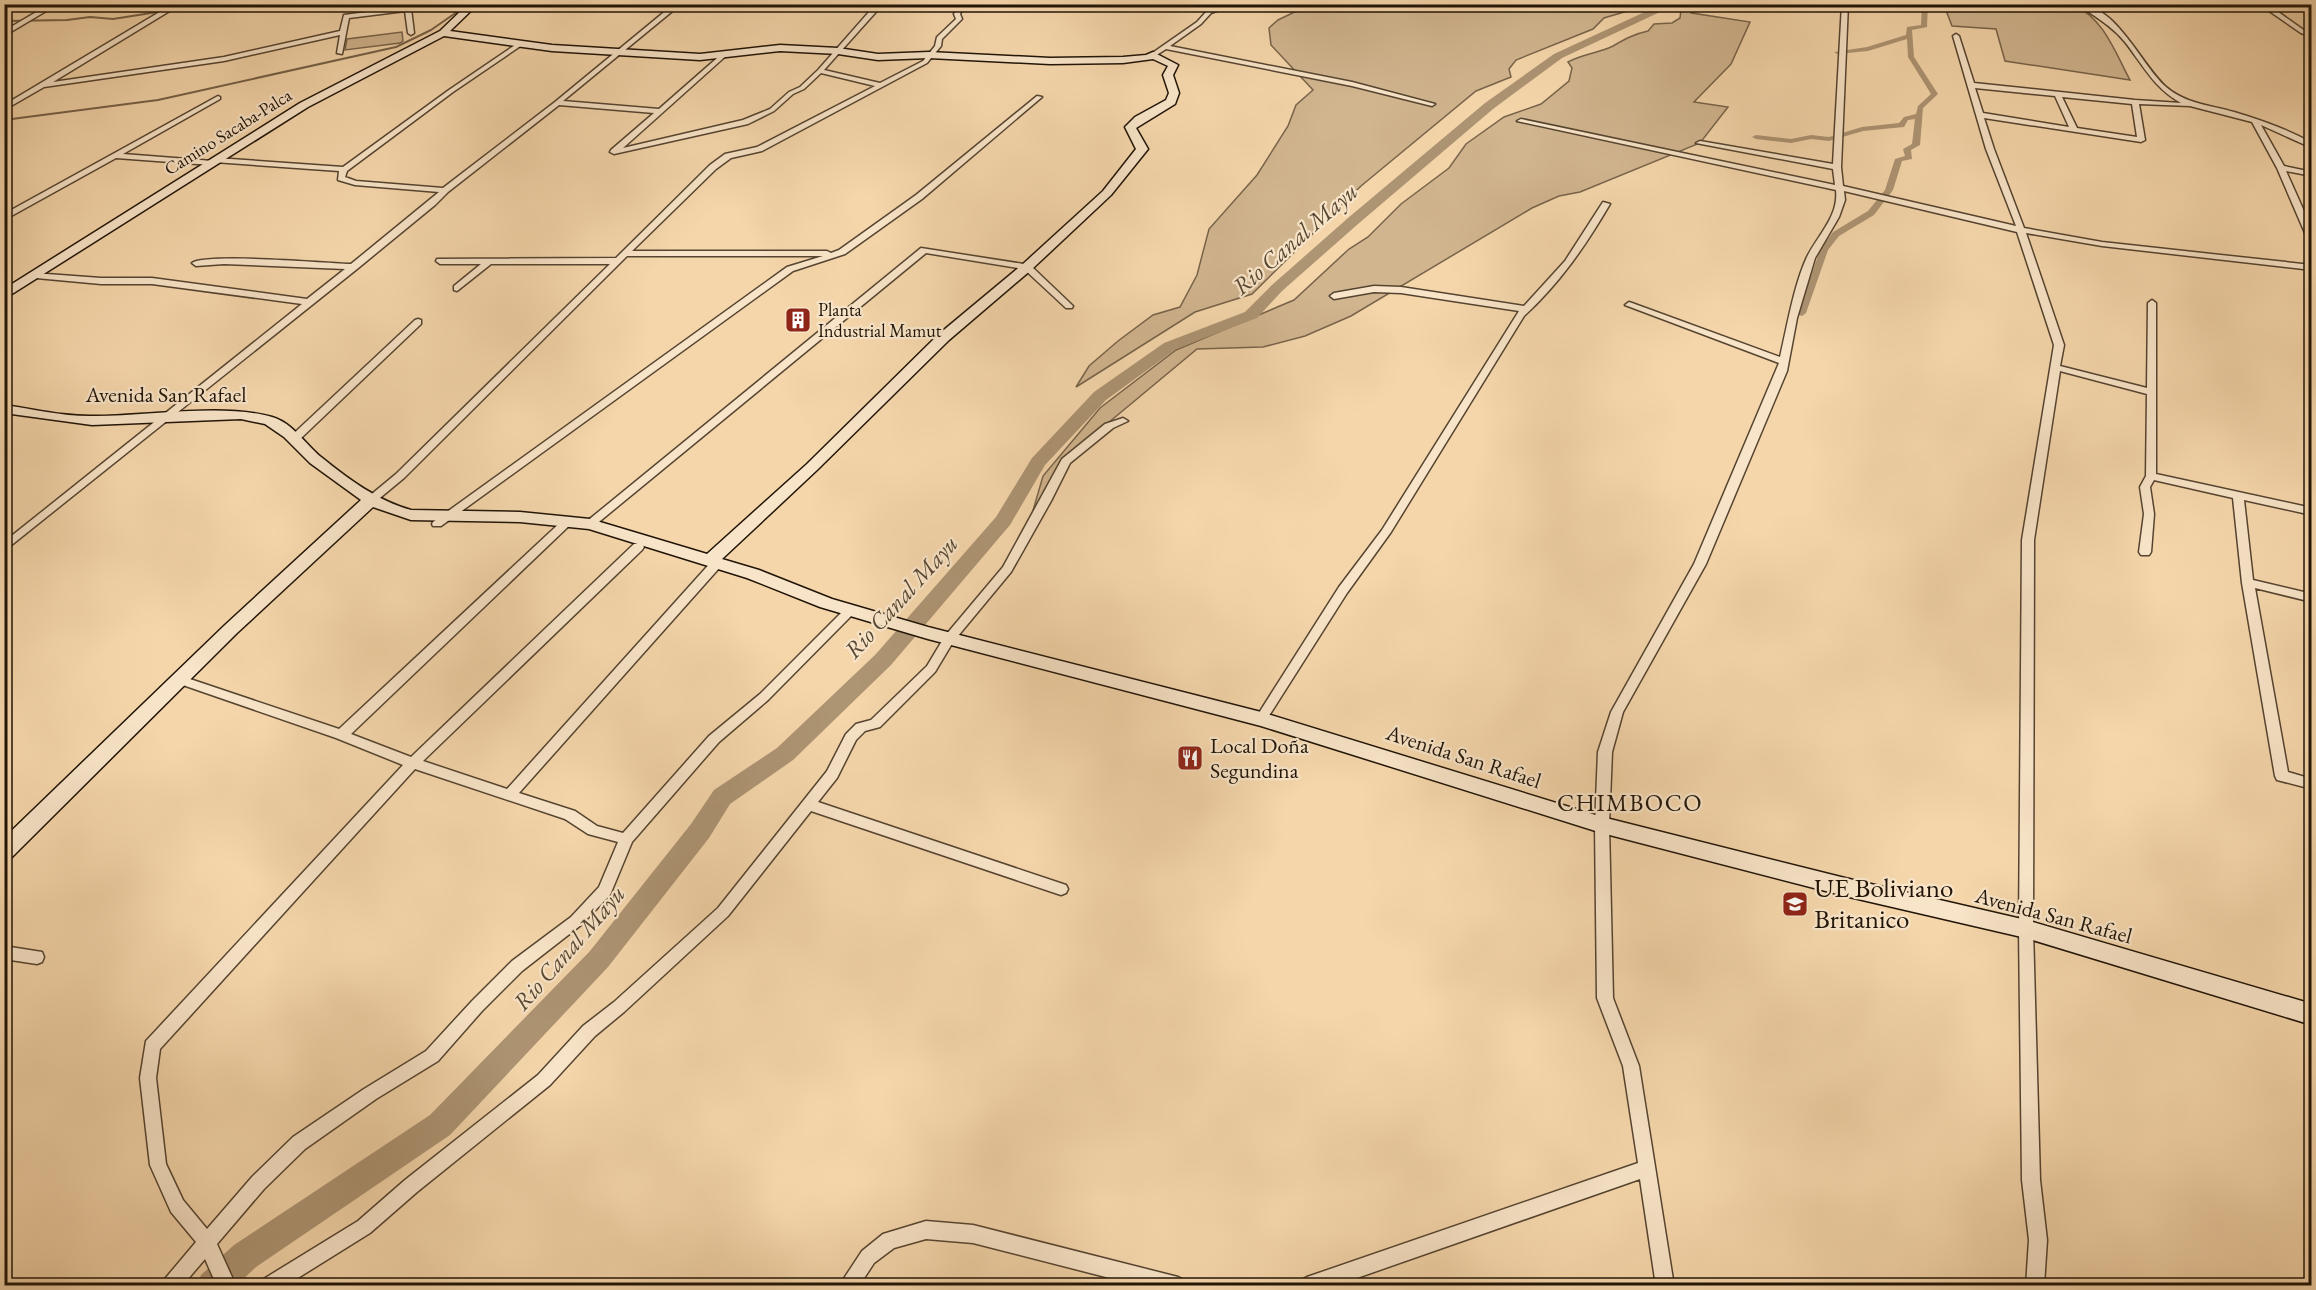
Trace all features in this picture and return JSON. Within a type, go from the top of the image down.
[{"type":"main road","name":"Camino Sacaba-Palca","points":[[4,295],[339,85],[444,33],[474,4]]},
{"type":"main road","points":[[444,33],[520,44],[619,54],[700,57],[780,48],[838,51],[878,57],[929,56],[1050,61],[1123,60],[1148,58],[1154,55],[1173,65],[1168,75],[1174,93],[1171,102],[1139,119],[1130,127],[1142,148],[1107,193],[1027,267],[944,337],[714,562]]},
{"type":"main road","name":"Avenida San Rafael","points":[[4,408],[92,421],[241,415],[270,421],[294,439],[315,460],[371,500],[378,514],[390,520],[590,524],[714,562],[850,610],[949,639],[1261,719],[1602,825],[1845,887],[2026,929],[2312,1015]]},
{"type":"main road","points":[[4,852],[181,680],[239,620],[371,500]]},
{"type":"main road","name":"Avenida San Rafael","points":[[563,525],[638,547],[714,562]]},
{"type":"street","points":[[4,34],[55,4]]},
{"type":"street","points":[[4,108],[178,4]]},
{"type":"street","points":[[4,548],[354,267],[445,190],[619,54],[678,4]]},
{"type":"street","points":[[726,53],[614,152],[745,122],[772,110],[791,93],[802,88],[820,71],[880,4]]},
{"type":"street","points":[[371,500],[408,467],[713,167],[728,156],[759,149],[924,62],[938,46],[939,38],[959,19],[957,14],[962,4]]},
{"type":"street","points":[[1204,4],[1209,12]]},
{"type":"street","points":[[1154,55],[1199,23],[1209,12],[1232,4]]},
{"type":"street","points":[[1665,1286],[1631,1066],[1605,998],[1602,825],[1605,752],[1617,712],[1700,564],[1782,372],[1793,318],[1811,258],[1835,217],[1841,200],[1837,167],[1845,4]]},
{"type":"street","points":[[2080,4],[2096,12],[2116,29],[2150,75],[2169,93],[2194,105],[2255,121],[2291,134],[2312,146]]},
{"type":"street","points":[[2262,4],[2303,32],[2312,35]]},
{"type":"street","points":[[340,53],[346,16],[409,7],[411,33]]},
{"type":"street","points":[[43,85],[224,59],[344,32]]},
{"type":"street","points":[[1956,36],[1990,149],[2021,230],[2059,345],[2028,540],[2026,929],[2031,1180],[2038,1240],[2036,1286]]},
{"type":"street","points":[[445,190],[355,183],[341,178],[345,169],[451,90],[520,44]]},
{"type":"street","points":[[1166,47],[1352,84],[1432,104]]},
{"type":"street","points":[[820,71],[880,86]]},
{"type":"street","points":[[1970,85],[2135,102],[2194,105]]},
{"type":"street","points":[[2058,95],[2073,129]]},
{"type":"street","points":[[442,521],[570,431],[704,330],[790,269],[840,253],[919,197],[1039,97]]},
{"type":"street","points":[[4,218],[218,98]]},
{"type":"street","points":[[1980,116],[2142,140],[2135,102]]},
{"type":"street","points":[[557,104],[660,111]]},
{"type":"street","points":[[1521,121],[1840,188],[2021,230],[2102,244],[2312,268]]},
{"type":"street","points":[[2255,121],[2281,168],[2312,240]]},
{"type":"street","points":[[1700,143],[1837,167]]},
{"type":"street","points":[[115,156],[345,169]]},
{"type":"street","points":[[2281,168],[2312,174]]},
{"type":"street","points":[[1261,719],[1343,590],[1386,532],[1521,314],[1543,295],[1593,226],[1606,204]]},
{"type":"street","points":[[590,524],[924,250],[1027,267],[1069,306]]},
{"type":"street","points":[[624,254],[840,253]]},
{"type":"street","points":[[196,263],[224,261],[354,267]]},
{"type":"street","points":[[440,261],[617,261]]},
{"type":"street","points":[[457,288],[488,262]]},
{"type":"street","points":[[36,275],[101,281],[152,281],[310,302]]},
{"type":"street","points":[[1334,296],[1374,289],[1401,290],[1526,309]]},
{"type":"street","points":[[2145,552],[2149,514],[2145,488],[2151,476],[2152,303]]},
{"type":"street","points":[[1629,305],[1784,362]]},
{"type":"street","points":[[294,439],[418,322]]},
{"type":"street","points":[[2057,368],[2152,392]]},
{"type":"street","points":[[268,1286],[364,1227],[411,1186],[544,1080],[589,1031],[619,1007],[723,912],[832,774],[851,737],[861,726],[875,724],[931,669],[949,639],[1006,569],[1047,501],[1066,461],[1109,426],[1123,421]]},
{"type":"street","points":[[2151,476],[2312,512]]},
{"type":"street","points":[[2238,494],[2248,583],[2282,776],[2312,784]]},
{"type":"street","points":[[341,735],[563,525]]},
{"type":"street","points":[[227,1286],[208,1243],[177,1206],[158,1165],[148,1078],[152,1046],[413,763],[638,547]]},
{"type":"street","points":[[510,794],[714,562]]},
{"type":"street","points":[[2248,583],[2312,598]]},
{"type":"street","points":[[170,1286],[258,1183],[299,1143],[370,1094],[432,1056],[477,1006],[518,966],[576,921],[605,891],[626,839],[714,739],[764,697],[850,610]]},
{"type":"street","points":[[181,680],[341,735],[413,763],[570,814],[593,830],[626,839]]},
{"type":"street","points":[[807,804],[1061,889]]},
{"type":"street","points":[[4,952],[37,957]]},
{"type":"street","points":[[1307,1286],[1646,1169]]},
{"type":"street","points":[[848,1286],[868,1257],[889,1240],[926,1230],[973,1234],[1179,1286]]},
{"type":"shaded area","points":[[1311,4],[1648,5],[1604,18],[1593,29],[1516,60],[1509,69],[1511,77],[1476,91],[1361,186],[1252,294],[1195,312],[1076,387],[1089,366],[1118,341],[1153,315],[1180,307],[1197,275],[1209,229],[1257,175],[1288,126],[1296,105],[1313,90],[1271,45],[1269,28],[1278,20]]},
{"type":"shaded area","points":[[1693,5],[1708,5],[1692,13],[1750,22],[1731,64],[1694,102],[1728,107],[1700,143],[1580,192],[1559,196],[1532,208],[1351,316],[1305,336],[1263,347],[1197,349],[1072,453],[1032,514],[1043,476],[1100,408],[1176,350],[1294,300],[1349,249],[1368,237],[1401,204],[1449,168],[1466,144],[1504,117],[1541,104],[1569,81],[1572,68],[1568,62],[1648,31],[1654,24],[1672,23],[1680,18],[1681,10]]},
{"type":"shaded area","points":[[1944,5],[2074,5],[2093,19],[2108,37],[2130,80],[2005,61],[1996,29],[1952,26]]},
{"type":"shaded area","points":[[402,32],[403,41],[400,43],[345,50],[347,39]]},
{"type":"waterway","points":[[173,9],[210,4]]},
{"type":"waterway","name":"Rio Canal Mayu","points":[[212,1286],[245,1256],[440,1125],[599,959],[700,831],[722,797],[785,754],[883,660],[1003,521],[1038,462],[1100,396],[1170,346],[1251,315],[1277,288],[1353,221],[1489,106],[1558,56],[1672,4]]},
{"type":"waterway","points":[[1802,313],[1824,250],[1836,234],[1871,213],[1889,190],[1899,159],[1909,157],[1907,149],[1916,145],[1920,107],[1935,94],[1911,57],[1909,28],[1924,27],[1925,4]]},
{"type":"waterway","points":[[4,120],[158,100],[396,47],[431,30],[464,7]]},
{"type":"waterway","points":[[4,21],[67,20],[90,17],[113,19],[164,11]]},
{"type":"waterway","points":[[1837,52],[1868,49],[1909,36]]},
{"type":"waterway","points":[[1756,137],[1791,141],[1811,137],[1829,139],[1862,129],[1901,125],[1906,118],[1919,116]]},
{"type":"place","name":"Planta Industrial Mamut","points":[[798,320]]},
{"type":"place","name":"Local Doña Segundina","points":[[1190,758]]},
{"type":"place","name":"UE Boliviano Britanico","points":[[1795,904]]},
{"type":"district","name":"CHIMBOCO","points":[[1630,803]]}]
